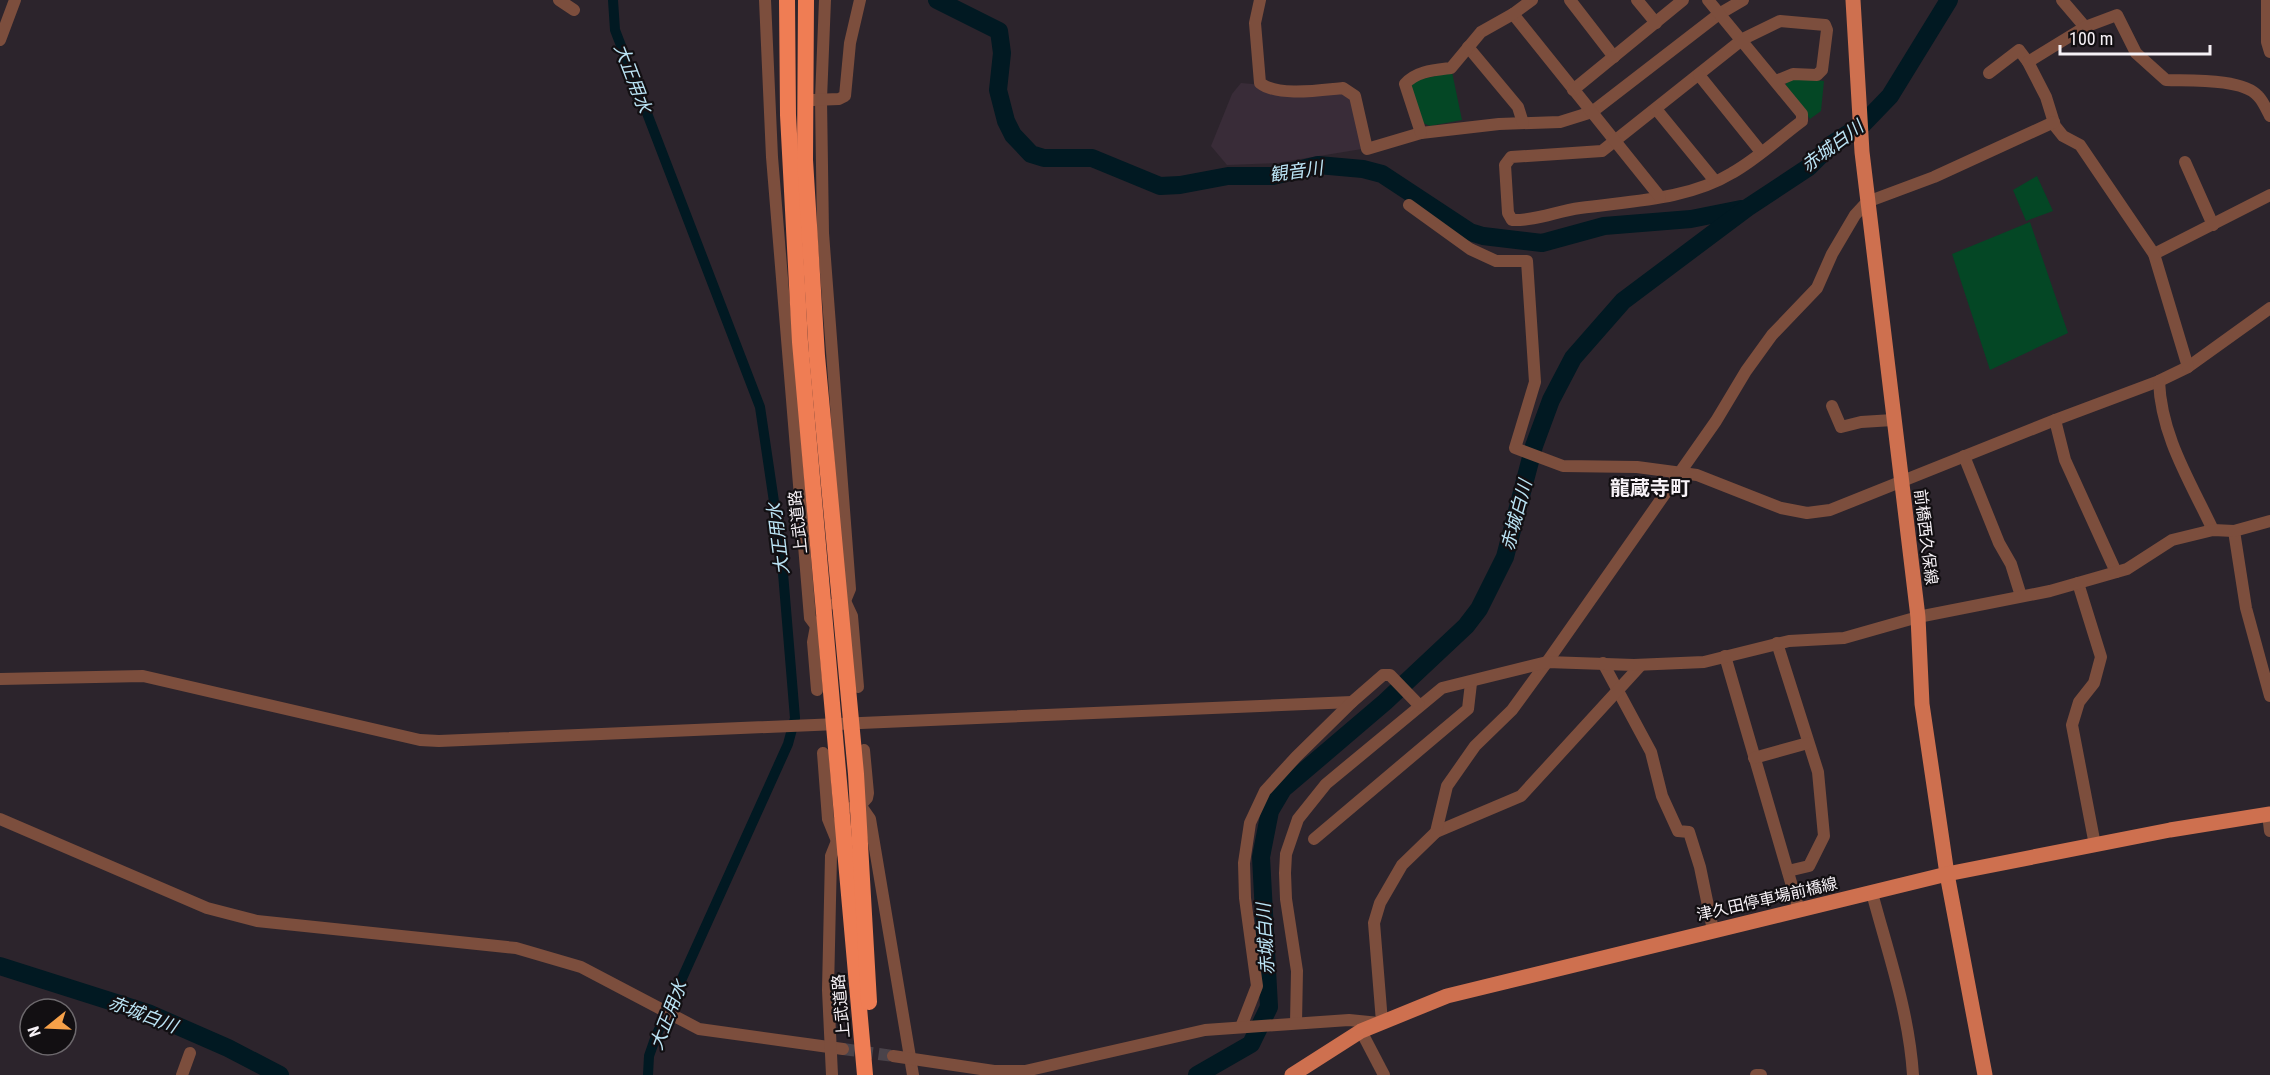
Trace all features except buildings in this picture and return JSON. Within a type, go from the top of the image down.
[{"type":"highway","name":"上武道路","points":[[787,0],[789,126],[798,318],[837,603],[821,627],[843,721]]},
{"type":"highway","name":"上武道路","points":[[806,0],[805,160],[817,356],[870,1073]]},
{"type":"highway","name":"上武道路","points":[[851,808],[841,837],[855,968],[870,1073]]},
{"type":"main road","name":"前橋西久保線","points":[[1853,0],[1861,149],[1918,617],[1923,704],[1947,874],[1984,1075]]},
{"type":"main road","name":"津久田停車場前橋線","points":[[1292,1075],[1361,1031],[1447,996],[1947,874],[2269,814]]},
{"type":"street","points":[[0,40],[15,0]]},
{"type":"street","points":[[559,0],[574,10]]},
{"type":"street","points":[[765,0],[775,104],[792,416],[810,618],[821,627],[813,642],[817,690]]},
{"type":"street","points":[[825,0],[815,100],[830,346],[850,589],[837,603],[852,616],[858,687]]},
{"type":"street","points":[[815,100],[839,99],[845,96],[850,43],[860,0]]},
{"type":"street","points":[[1260,0],[1255,23],[1260,83],[1267,88],[1308,91],[1343,88],[1355,96],[1367,149],[1421,133],[1523,123],[1560,122],[1592,112],[1719,14],[1743,0]]},
{"type":"street","points":[[1421,133],[1405,84],[1427,71],[1451,68],[1481,32],[1513,15],[1532,0]]},
{"type":"street","points":[[1570,0],[1614,57]]},
{"type":"street","points":[[1638,0],[1656,23]]},
{"type":"street","points":[[1573,90],[1683,0]]},
{"type":"street","points":[[1708,0],[1743,39],[1776,81],[1802,114],[1802,121],[1732,174],[1702,187],[1660,197],[1566,210],[1529,220],[1512,220],[1508,213],[1505,165],[1511,157],[1602,151],[1743,39],[1780,21],[1825,25],[1827,30],[1822,70],[1817,75],[1793,74],[1776,81]]},
{"type":"street","points":[[2062,0],[2085,27]]},
{"type":"street","points":[[2267,0],[2267,42],[2270,52]]},
{"type":"street","points":[[1513,15],[1660,197]]},
{"type":"street","points":[[2028,62],[2085,27],[2117,15],[2136,53],[2166,80],[2206,81],[2245,87],[2259,96],[2268,108]]},
{"type":"street","points":[[1468,47],[1518,107],[1523,123]]},
{"type":"street","points":[[1989,73],[2019,50],[2028,62],[2046,97],[2054,122],[2063,136],[2080,145],[2154,254],[2188,367]]},
{"type":"street","points":[[1699,75],[1761,152]]},
{"type":"street","points":[[1656,109],[1714,181]]},
{"type":"street","points":[[1436,831],[1447,786],[1474,746],[1512,710],[1772,335],[1817,288],[1855,215],[1867,202],[1934,177],[2054,122]]},
{"type":"street","points":[[2185,162],[2213,225]]},
{"type":"street","points":[[2154,254],[2270,195]]},
{"type":"street","points":[[1409,205],[1470,249],[1496,261],[1527,261],[1535,382],[1515,448],[1563,466],[1637,467],[1697,475],[1781,508],[1807,513],[1830,510],[2159,381],[2188,367],[2270,308]]},
{"type":"street","points":[[2159,381],[2160,402],[2180,466],[2213,530]]},
{"type":"street","points":[[1832,406],[1841,427],[1861,422],[1893,420]]},
{"type":"street","points":[[2055,420],[2065,460],[2116,573]]},
{"type":"street","points":[[1964,456],[1998,543],[2011,564],[2021,596]]},
{"type":"street","points":[[1292,1024],[1296,972],[1286,899],[1285,873],[1286,854],[1298,819],[1326,784],[1417,704],[1442,688],[1471,683],[1547,662],[1641,665],[1704,662],[1777,644],[1844,638],[1918,617],[2021,596],[2116,573],[2127,569],[2172,540],[2213,530],[2234,531],[2270,521]]},
{"type":"street","points":[[2234,531],[2246,609],[2259,648],[2270,696]]},
{"type":"street","points":[[2078,583],[2101,657],[2094,683],[2079,702],[2072,725],[2096,845]]},
{"type":"street","points":[[1777,644],[1818,772],[1824,836],[1809,866],[1788,871]]},
{"type":"street","points":[[1725,656],[1799,910]]},
{"type":"street","points":[[1603,663],[1651,752],[1662,796],[1672,820],[1678,831],[1689,832],[1700,867],[1713,930]]},
{"type":"street","points":[[893,1056],[994,1071],[1025,1071],[1205,1030],[1349,1020],[1380,1023],[1374,923],[1380,903],[1402,865],[1436,831],[1521,796],[1641,665]]},
{"type":"street","points":[[1241,1027],[1257,986],[1245,898],[1244,862],[1250,823],[1265,791],[1352,702],[1383,675],[1390,675],[1417,704]]},
{"type":"street","points":[[0,680],[143,676],[420,740],[1352,702]]},
{"type":"street","points":[[1314,839],[1468,709],[1471,683]]},
{"type":"street","points":[[1754,758],[1808,743]]},
{"type":"street","points":[[864,750],[868,793],[851,808],[867,814],[872,827],[913,1075]]},
{"type":"street","points":[[823,753],[828,819],[841,837],[831,856],[828,990],[832,1075]]},
{"type":"street","points":[[2269,814],[2270,831]]},
{"type":"street","points":[[0,819],[207,908],[258,921],[516,948],[581,967],[699,1029],[843,1049]]},
{"type":"street","points":[[1872,893],[1900,992],[1911,1044],[1913,1075]]},
{"type":"street","points":[[1361,1031],[1384,1075]]},
{"type":"street","points":[[182,1075],[190,1053]]},
{"type":"street","points":[[1756,1075],[1761,1075]]},
{"type":"shaded area","points":[[1241,83],[1344,92],[1350,96],[1362,149],[1276,163],[1227,165],[1211,146],[1232,94]]},
{"type":"green space","points":[[1452,72],[1462,120],[1430,126],[1423,123],[1410,87],[1413,81]]},
{"type":"green space","points":[[1794,78],[1824,81],[1821,111],[1810,119],[1786,86],[1786,80]]},
{"type":"green space","points":[[2037,176],[2053,211],[2026,221],[2013,190]]},
{"type":"green space","points":[[2030,222],[2068,333],[1990,370],[1952,254]]},
{"type":"waterway","name":"大正用水","points":[[613,0],[615,30],[760,407],[781,549],[795,718],[788,744],[656,1036],[649,1056],[648,1075]]},
{"type":"waterway","name":"観音川","points":[[937,0],[999,31],[1002,53],[998,90],[1006,121],[1013,135],[1031,154],[1044,158],[1092,158],[1160,186],[1180,185],[1228,176],[1273,176],[1318,165],[1363,169],[1382,174],[1470,232],[1483,236],[1542,243],[1604,226],[1691,219],[1741,209]]},
{"type":"waterway","name":"赤城白川","points":[[1197,1075],[1251,1044],[1269,1007],[1261,857],[1270,811],[1283,789],[1385,702],[1466,626],[1479,609],[1505,557],[1534,446],[1551,400],[1573,358],[1623,301],[1747,208],[1809,167],[1832,144],[1863,124],[1890,96],[1949,0]]},
{"type":"waterway","name":"赤城白川","points":[[0,966],[148,1013],[228,1048],[280,1075]]},
{"type":"tunnel","points":[[843,1049],[893,1056]]},
{"type":"district","name":"龍蔵寺町","points":[[1650,488]]}]
